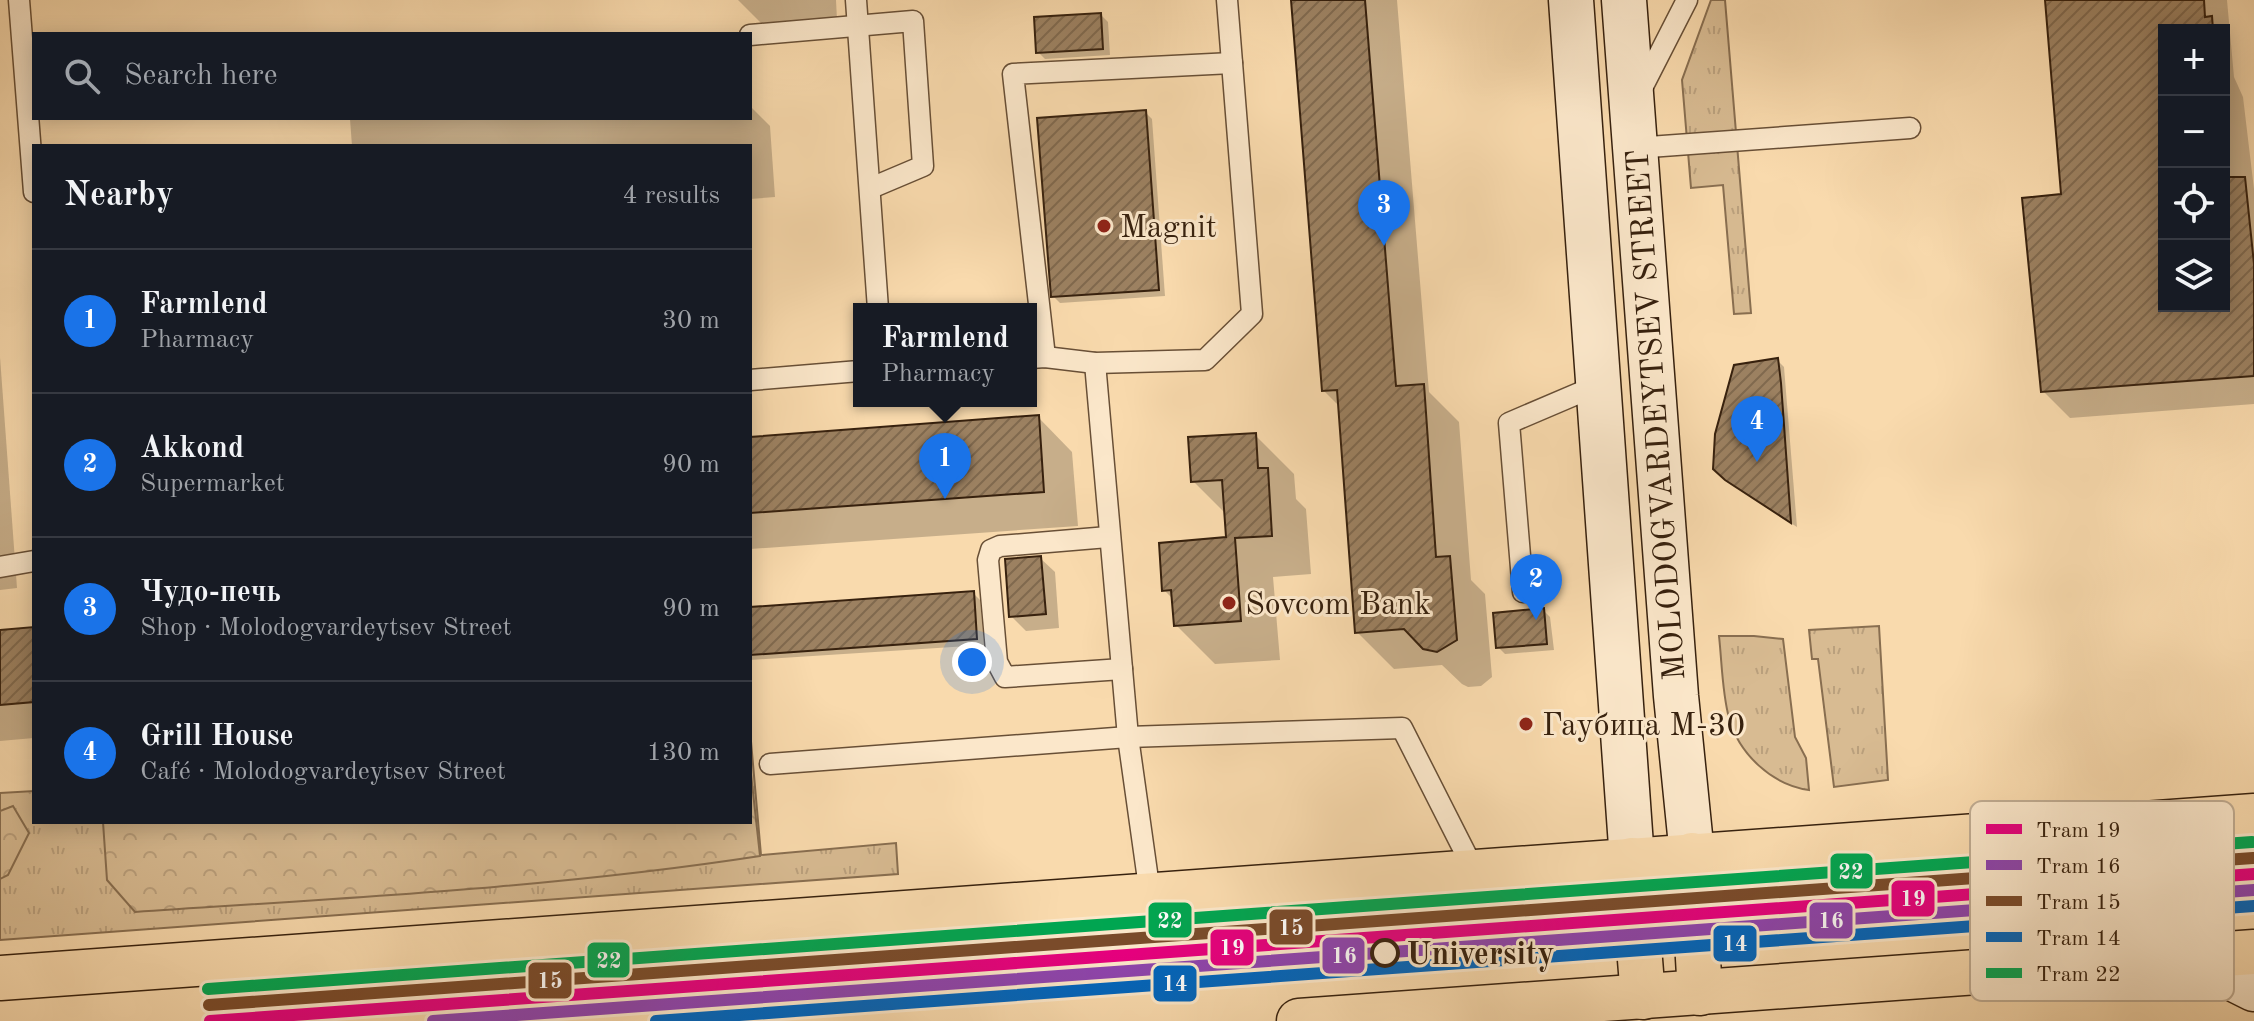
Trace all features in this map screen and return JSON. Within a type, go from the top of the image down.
[{"type":"main road","name":"MOLODOGVARDEYTSEV STREET","points":[[1571,0],[1644,1009]]},
{"type":"main road","name":"MOLODOGVARDEYTSEV STREET","points":[[1624,0],[1676,696],[1692,855],[1700,1007]]},
{"type":"main road","points":[[2234,817],[2254,816]]},
{"type":"main road","points":[[0,978],[1970,836]]},
{"type":"main road","points":[[2234,953],[2254,952]]},
{"type":"main road","points":[[1299,1021],[1700,1007],[1970,979]]},
{"type":"main road","points":[[2234,979],[2254,989]]},
{"type":"lane","points":[[19,0],[32,166]]},
{"type":"lane","points":[[856,0],[878,303]]},
{"type":"lane","points":[[1038,358],[1095,363],[1205,360],[1252,314],[1227,0]]},
{"type":"lane","points":[[1687,0],[1633,128],[1910,128]]},
{"type":"lane","points":[[752,35],[913,21],[923,166],[871,188]]},
{"type":"lane","points":[[1033,303],[1013,74],[1232,63]]},
{"type":"lane","points":[[1095,363],[1128,737],[1150,894]]},
{"type":"lane","points":[[752,380],[853,371]]},
{"type":"lane","points":[[1523,592],[1509,423],[1598,385]]},
{"type":"lane","points":[[1108,537],[1000,546],[991,550],[988,560],[997,662],[1005,677],[1122,669]]},
{"type":"lane","points":[[0,567],[32,561]]},
{"type":"lane","points":[[770,764],[1128,737],[1402,728],[1475,872]]},
{"type":"green space","points":[[1711,0],[1725,0],[1751,313],[1734,314],[1723,185],[1691,188],[1682,80]]},
{"type":"green space","points":[[1879,626],[1888,780],[1834,787],[1818,659],[1812,659],[1809,630]]},
{"type":"green space","points":[[1719,636],[1783,639],[1795,737],[1806,758],[1809,790],[1770,775],[1741,744],[1729,718]]},
{"type":"green space","points":[[752,753],[761,855],[896,843],[898,874],[0,940],[0,793],[32,791],[32,824],[752,824]]},
{"type":"green space","points":[[752,783],[760,856],[526,884],[135,912],[107,880],[103,824],[752,824]]},
{"type":"green space","points":[[13,806],[29,833],[8,875],[0,879],[0,811]]},
{"type":"building","points":[[1291,0],[1365,0],[1396,386],[1424,384],[1436,557],[1450,556],[1457,640],[1437,652],[1423,649],[1404,629],[1355,633],[1337,390],[1322,391]]},
{"type":"building","points":[[2045,0],[2204,0],[2205,17],[2212,16],[2213,24],[2158,24],[2158,312],[2230,312],[2230,177],[2245,177],[2254,264],[2254,376],[2041,392],[2022,198],[2061,194]]},
{"type":"building","points":[[1101,13],[1103,49],[1036,53],[1034,17]]},
{"type":"building","points":[[1146,110],[1159,290],[1051,297],[1037,118]]},
{"type":"building","points":[[1778,358],[1791,523],[1713,469],[1715,434],[1734,365]]},
{"type":"building","points":[[1039,415],[1044,492],[752,513],[752,437]]},
{"type":"building","points":[[1256,433],[1258,468],[1268,468],[1272,536],[1235,538],[1241,621],[1174,626],[1171,590],[1162,591],[1159,543],[1226,537],[1222,480],[1191,482],[1188,437]]},
{"type":"building","points":[[1041,556],[1046,614],[1009,617],[1005,559]]},
{"type":"building","points":[[974,591],[977,639],[752,655],[752,607]]},
{"type":"building","points":[[1544,608],[1547,644],[1496,648],[1493,613]]},
{"type":"building","points":[[32,627],[32,702],[0,705],[0,630]]},
{"type":"tram line","name":"22","points":[[2234,843],[2252,842]]},
{"type":"tram line","name":"15","points":[[2234,859],[2253,858]]},
{"type":"tram line","name":"22","points":[[208,989],[1970,862]]},
{"type":"tram line","name":"19","points":[[2234,875],[2254,874]]},
{"type":"tram line","name":"15","points":[[209,1005],[1970,878]]},
{"type":"tram line","name":"16","points":[[2234,891],[2254,890]]},
{"type":"tram line","name":"19","points":[[210,1021],[1970,894]]},
{"type":"tram line","name":"14","points":[[2234,907],[2254,906]]},
{"type":"tram line","name":"16","points":[[433,1021],[1970,910]]},
{"type":"tram line","name":"14","points":[[656,1021],[1970,926]]},
{"type":"place","name":"Magnit","points":[[1104,226]]},
{"type":"place","name":"Чудо-печь","points":[[1384,246]]},
{"type":"place","name":"Grill House","points":[[1757,462]]},
{"type":"place","name":"Farmlend","points":[[945,499]]},
{"type":"place","name":"Sovcom Bank","points":[[1229,603]]},
{"type":"place","name":"Akkond","points":[[1536,620]]},
{"type":"place","name":"Гаубица М-30","points":[[1526,724]]},
{"type":"place","name":"University","points":[[1385,953]]}]
